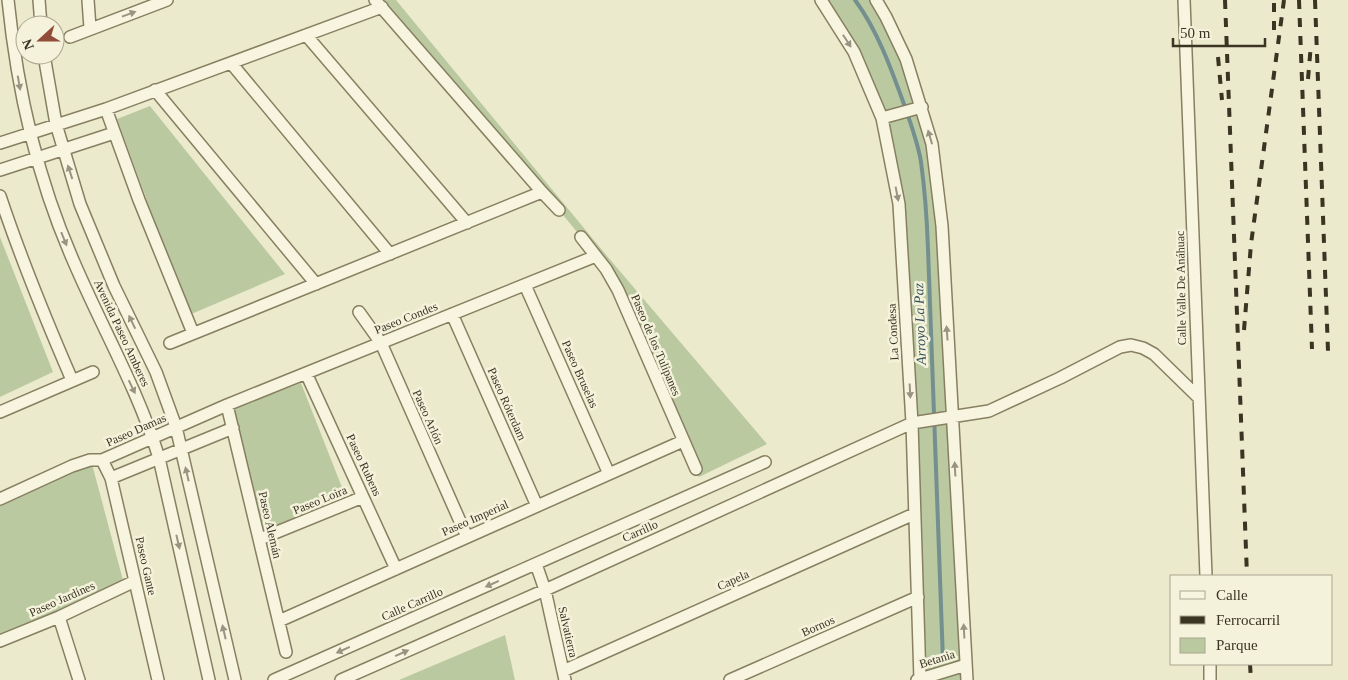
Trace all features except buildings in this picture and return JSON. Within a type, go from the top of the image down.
[{"type":"street","name":"Avenida Paseo Amberes","points":[[8,0],[20,89],[30,133],[61,232],[72,260],[138,400],[153,438],[209,680]]},
{"type":"street","points":[[39,0],[40,15]]},
{"type":"street","points":[[88,0],[90,28]]},
{"type":"street","points":[[70,37],[167,0]]},
{"type":"street","name":"La Condesa","points":[[821,0],[854,52],[885,117],[899,204],[915,422],[914,514],[919,680]]},
{"type":"street","points":[[876,0],[906,59],[919,108],[932,144],[937,180],[942,226],[949,417],[967,680]]},
{"type":"street","name":"Calle Valle De Anáhuac","points":[[1184,0],[1206,575]]},
{"type":"street","points":[[0,143],[106,108],[231,63],[306,35],[378,4],[559,210]]},
{"type":"street","points":[[306,35],[466,223]]},
{"type":"street","points":[[231,63],[390,254]]},
{"type":"street","name":"Avenida Paseo Amberes","points":[[46,65],[56,124],[80,204],[98,248],[156,372],[176,427],[235,680]]},
{"type":"street","points":[[156,90],[316,284]]},
{"type":"street","points":[[106,108],[149,225],[193,333]]},
{"type":"street","points":[[885,117],[919,108]]},
{"type":"street","points":[[0,170],[114,133]]},
{"type":"street","points":[[170,343],[542,192]]},
{"type":"street","points":[[0,196],[42,312],[72,380]]},
{"type":"street","name":"Paseo de los Tulipanes","points":[[582,237],[618,290],[682,441],[696,469]]},
{"type":"street","name":"Paseo Condes","points":[[227,405],[596,256]]},
{"type":"street","name":"Paseo Bruselas","points":[[525,284],[609,474]]},
{"type":"street","name":"Paseo Arlón","points":[[359,312],[380,343],[467,537]]},
{"type":"street","name":"Paseo Róterdam","points":[[452,314],[537,506]]},
{"type":"street","name":"Carrillo","points":[[341,680],[545,590],[915,422],[988,411],[1060,378],[1120,347],[1131,345],[1143,348],[1154,354],[1198,397]]},
{"type":"street","points":[[0,412],[93,372]]},
{"type":"street","name":"Paseo Rubens","points":[[306,373],[396,568]]},
{"type":"street","name":"Paseo Damas","points":[[0,498],[72,466],[90,460],[102,460],[227,405]]},
{"type":"street","name":"Paseo Alemán","points":[[227,405],[286,652]]},
{"type":"street","points":[[111,478],[233,428]]},
{"type":"street","name":"Paseo Imperial","points":[[279,620],[682,441]]},
{"type":"street","name":"Paseo Gante","points":[[102,460],[111,478],[155,679]]},
{"type":"street","name":"Calle Carrillo","points":[[274,680],[765,462]]},
{"type":"street","name":"Paseo Loira","points":[[260,539],[363,497]]},
{"type":"street","name":"Capela","points":[[564,675],[914,514]]},
{"type":"street","points":[[536,564],[545,590]]},
{"type":"street","name":"Paseo Jardines","points":[[0,641],[59,617],[135,581]]},
{"type":"street","name":"Salvatierra","points":[[545,590],[564,675]]},
{"type":"street","name":"Bornos","points":[[730,680],[918,597]]},
{"type":"street","points":[[59,617],[79,680]]},
{"type":"street","name":"Betania","points":[[919,680],[966,665]]},
{"type":"street","points":[[1210,665],[1210,680]]},
{"type":"green space","points":[[375,0],[396,0],[607,256],[767,444],[699,477],[618,290],[581,237],[559,210]]},
{"type":"green space","points":[[821,0],[876,0],[886,17],[932,144],[967,680],[920,680],[899,204],[882,118]]},
{"type":"green space","points":[[150,106],[285,274],[189,315],[117,119]]},
{"type":"green space","points":[[0,237],[53,372],[0,397]]},
{"type":"green space","points":[[301,383],[345,495],[263,532],[233,409]]},
{"type":"green space","points":[[92,464],[124,584],[0,637],[0,505]]},
{"type":"green space","points":[[505,635],[515,680],[399,680]]},
{"type":"waterway","name":"Arroyo La Paz","points":[[855,0],[871,25],[890,65],[912,127],[921,162],[928,238],[943,661]]},
{"type":"railway","points":[[1225,0],[1247,575]]},
{"type":"railway","points":[[1274,0],[1274,30]]},
{"type":"railway","points":[[1244,330],[1251,244],[1284,0]]},
{"type":"railway","points":[[1299,0],[1312,349]]},
{"type":"railway","points":[[1315,0],[1328,351]]},
{"type":"railway","points":[[1308,79],[1311,44]]},
{"type":"railway","points":[[1218,57],[1222,100]]},
{"type":"railway","points":[[1250,665],[1251,680]]}]
